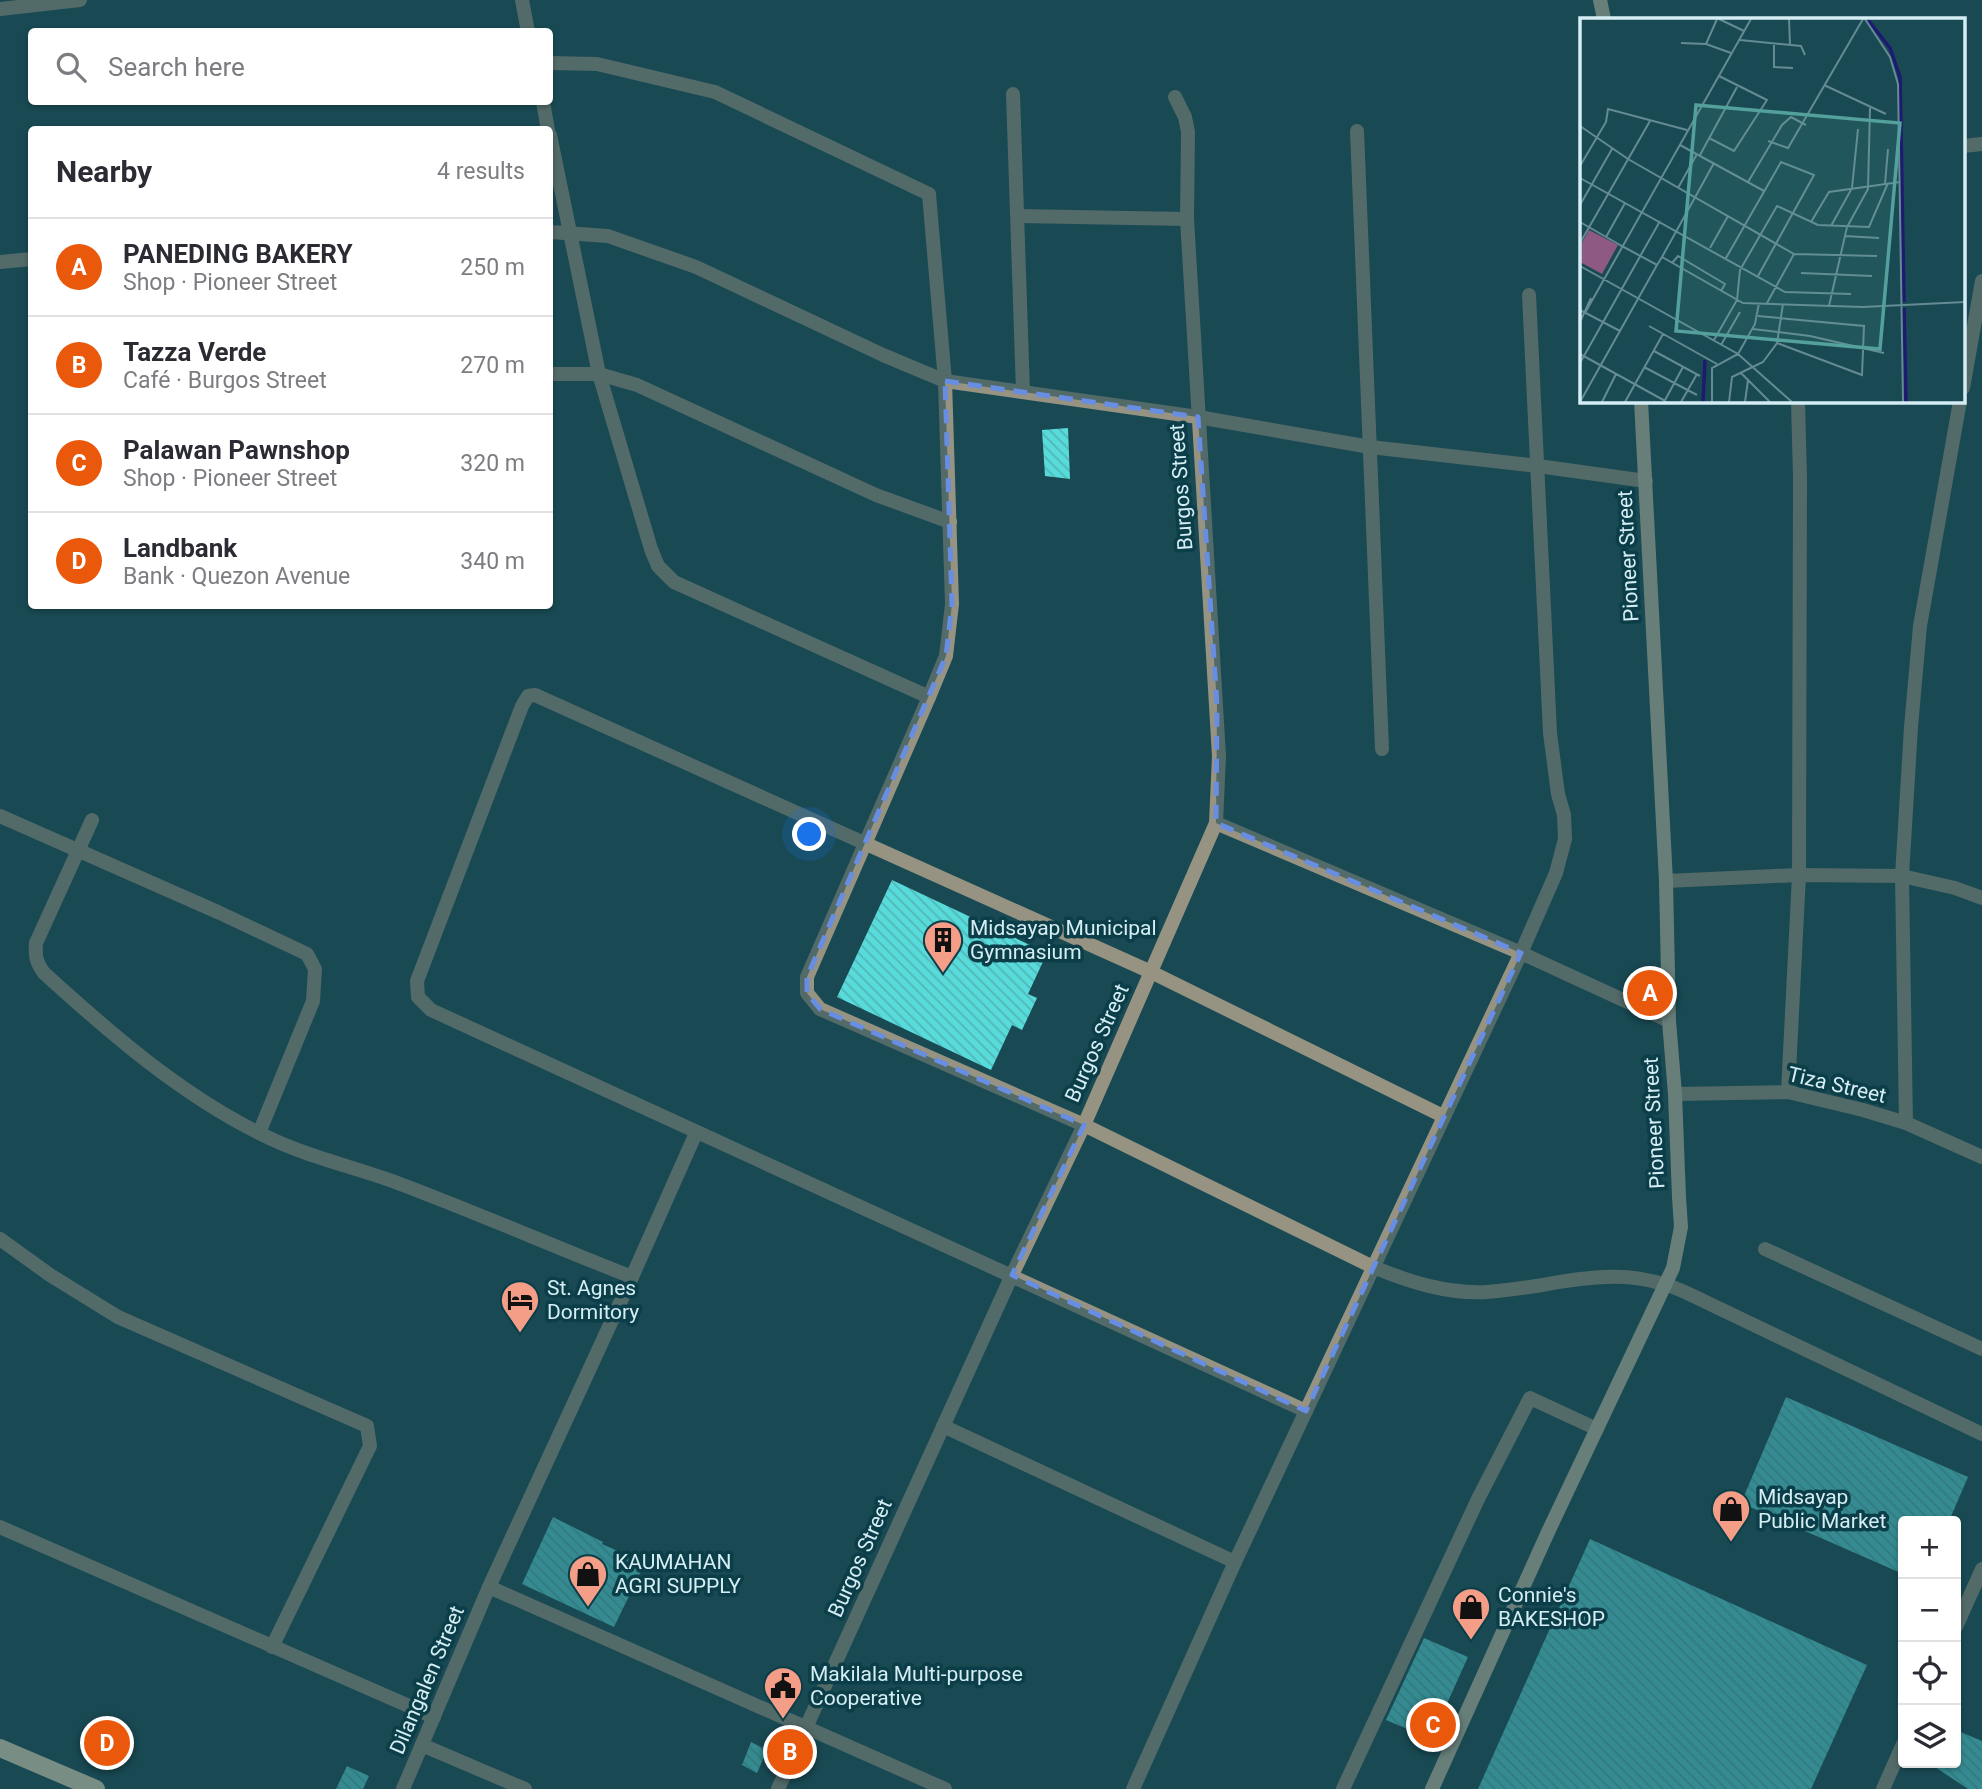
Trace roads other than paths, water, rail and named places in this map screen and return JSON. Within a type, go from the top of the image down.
[{"type":"main road","points":[[1600,0],[1604,18]]},
{"type":"main road","name":"Pioneer Street","points":[[1432,1789],[1673,1268],[1678,1249],[1681,1227],[1675,1094],[1668,1021],[1666,881],[1641,402]]},
{"type":"main road","points":[[0,1748],[96,1789]]},
{"type":"street","points":[[0,9],[80,0]]},
{"type":"street","points":[[522,0],[527,28]]},
{"type":"street","points":[[553,63],[597,64],[715,92],[929,194],[945,382],[950,522],[949,634],[946,656],[807,977],[807,993],[820,1009],[1084,1125],[1373,1267],[1425,1287],[1486,1292],[1610,1276],[1629,1276],[1666,1283],[1982,1434]]},
{"type":"street","points":[[1013,94],[1023,393]]},
{"type":"street","name":"Burgos Street","points":[[778,1789],[1012,1275],[1084,1125],[1216,823],[1219,756],[1217,705],[1187,219],[1188,132],[1185,117],[1175,97]]},
{"type":"street","points":[[544,105],[547,126]]},
{"type":"street","points":[[1357,131],[1382,749]]},
{"type":"street","points":[[553,150],[599,374],[658,566],[674,582],[929,697]]},
{"type":"street","points":[[1018,216],[1187,219]]},
{"type":"street","points":[[553,232],[608,236],[696,267],[945,382],[1198,417],[1370,447],[1646,481]]},
{"type":"street","points":[[0,262],[28,259]]},
{"type":"street","points":[[1965,377],[1982,281]]},
{"type":"street","points":[[1133,1789],[1235,1562],[1556,873],[1565,839],[1564,815],[1558,794],[1550,733],[1529,295]]},
{"type":"street","points":[[553,374],[599,374],[637,385],[876,495],[950,522]]},
{"type":"street","points":[[1788,1092],[1799,875],[1798,402]]},
{"type":"street","points":[[1906,1123],[1902,876],[1920,626],[1960,402]]},
{"type":"street","points":[[1306,1411],[431,1010],[418,997],[417,981],[522,706],[528,696],[536,695],[1151,972],[1443,1116]]},
{"type":"street","points":[[0,816],[307,954],[315,969],[313,1001],[259,1133]]},
{"type":"street","points":[[92,820],[36,943],[36,963],[105,1028],[204,1102],[292,1149],[394,1182],[632,1277]]},
{"type":"street","points":[[1216,823],[1521,953],[1668,1021]]},
{"type":"street","points":[[1666,881],[1799,875],[1902,876],[1955,888],[1982,898]]},
{"type":"street","name":"Tiza Street","points":[[1675,1094],[1788,1092],[1906,1123],[1982,1157]]},
{"type":"street","name":"Dilangalen Street","points":[[403,1789],[489,1587],[696,1133]]},
{"type":"street","points":[[0,1239],[50,1275],[118,1317],[367,1426],[370,1446],[272,1647]]},
{"type":"street","points":[[1765,1250],[1982,1349]]},
{"type":"street","points":[[1343,1789],[1478,1499],[1530,1398],[1597,1429]]},
{"type":"street","points":[[943,1426],[1235,1562]]},
{"type":"street","points":[[0,1527],[434,1717]]},
{"type":"street","points":[[1961,1617],[1982,1569]]},
{"type":"street","points":[[489,1587],[945,1789]]},
{"type":"street","points":[[422,1745],[525,1789]]},
{"type":"street","points":[[1883,1789],[1898,1755]]},
{"type":"place","name":"Midsayap Municipal Gymnasium","points":[[943,974]]},
{"type":"place","name":"PANEDING BAKERY","points":[[1650,993]]},
{"type":"place","name":"St. Agnes Dormitory","points":[[520,1334]]},
{"type":"place","name":"Midsayap Public Market","points":[[1731,1543]]},
{"type":"place","name":"KAUMAHAN AGRI SUPPLY","points":[[588,1608]]},
{"type":"place","name":"Connie's BAKESHOP","points":[[1471,1641]]},
{"type":"place","name":"Makilala Multi-purpose Cooperative","points":[[783,1720]]},
{"type":"place","name":"Palawan Pawnshop","points":[[1433,1725]]},
{"type":"place","name":"Landbank","points":[[107,1743]]},
{"type":"place","name":"Tazza Verde","points":[[790,1752]]}]
